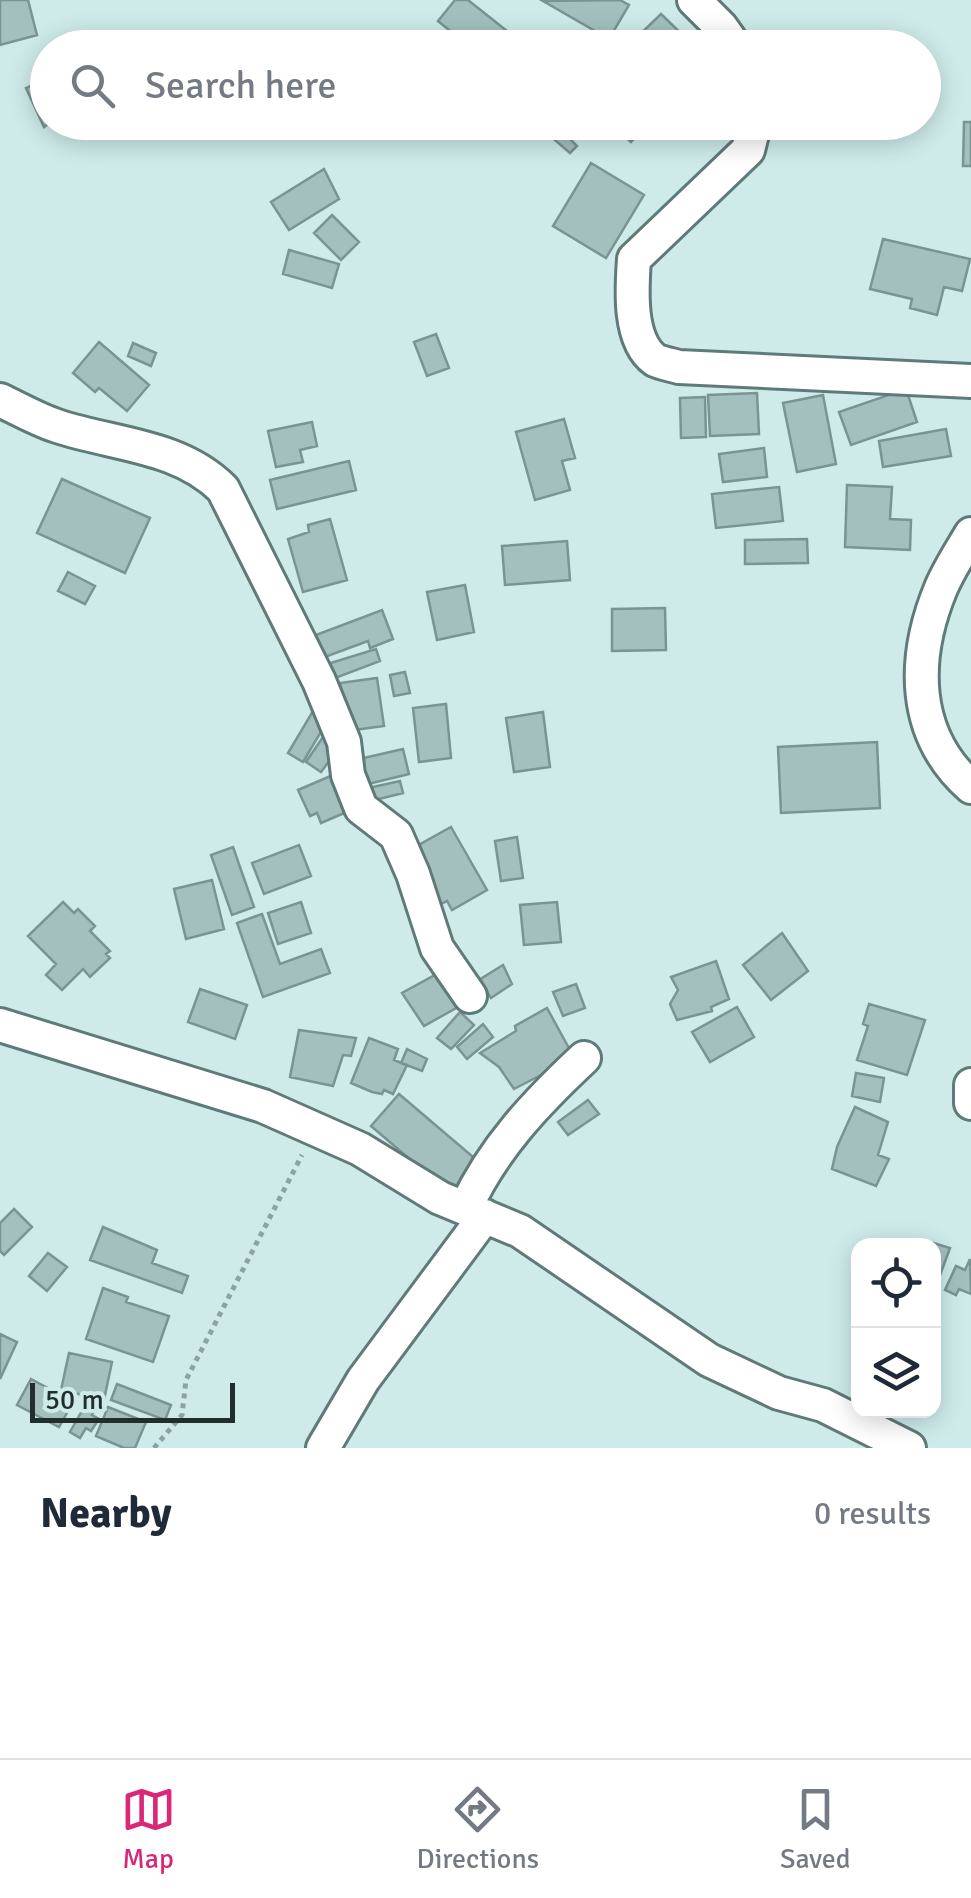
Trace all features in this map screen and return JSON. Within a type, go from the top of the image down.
[{"type":"street","points":[[694,0],[723,30]]},
{"type":"street","points":[[750,140],[748,150],[634,259],[631,295],[638,332],[655,359],[679,367],[971,380]]},
{"type":"street","points":[[0,400],[55,426],[185,460],[206,472],[223,489],[318,682],[344,742],[348,775],[362,808],[396,836],[414,874],[437,948],[470,996]]},
{"type":"street","points":[[971,534],[941,587],[923,648],[923,712],[939,752],[971,788]]},
{"type":"street","points":[[0,1025],[262,1106],[360,1149],[440,1198],[520,1231],[709,1360],[779,1392],[823,1405],[909,1448]]},
{"type":"street","points":[[324,1448],[363,1380],[475,1212],[484,1168],[532,1106],[584,1058]]},
{"type":"street","points":[[971,1086],[971,1103]]},
{"type":"path","points":[[154,1448],[182,1415],[186,1380],[315,1129]]},
{"type":"building","points":[[0,0],[28,0],[36,30],[30,30],[30,37],[0,45]]},
{"type":"building","points":[[455,0],[468,0],[506,30],[449,30],[438,21]]},
{"type":"building","points":[[620,0],[629,5],[614,30],[593,30],[543,1]]},
{"type":"building","points":[[661,14],[678,30],[644,30]]},
{"type":"building","points":[[964,122],[971,122],[971,166],[963,166]]},
{"type":"building","points":[[555,140],[571,140],[577,146],[570,153]]},
{"type":"building","points":[[591,163],[644,195],[606,258],[553,226]]},
{"type":"building","points":[[324,169],[339,199],[289,230],[271,202]]},
{"type":"building","points":[[332,215],[359,242],[341,260],[314,233]]},
{"type":"building","points":[[883,239],[970,259],[962,291],[944,287],[937,315],[910,308],[912,299],[870,289]]},
{"type":"building","points":[[289,250],[339,264],[332,288],[283,274]]},
{"type":"building","points":[[436,334],[449,368],[427,376],[414,342]]},
{"type":"building","points":[[99,342],[149,385],[127,411],[73,373]]},
{"type":"building","points":[[133,343],[156,353],[151,366],[128,356]]},
{"type":"building","points":[[906,389],[917,422],[851,445],[839,412]]},
{"type":"building","points":[[757,393],[759,434],[710,436],[708,395]]},
{"type":"building","points":[[823,395],[836,464],[797,472],[783,403]]},
{"type":"building","points":[[705,397],[706,437],[681,438],[680,398]]},
{"type":"building","points":[[564,419],[575,458],[562,461],[570,490],[535,500],[516,432]]},
{"type":"building","points":[[312,422],[317,446],[300,450],[303,462],[276,467],[268,431]]},
{"type":"building","points":[[946,429],[951,456],[883,467],[879,441]]},
{"type":"building","points":[[764,448],[767,477],[723,482],[719,454]]},
{"type":"building","points":[[349,461],[356,490],[277,509],[270,480]]},
{"type":"building","points":[[62,479],[150,518],[125,573],[37,533]]},
{"type":"building","points":[[847,485],[892,487],[890,519],[911,520],[910,550],[845,547]]},
{"type":"building","points":[[779,487],[783,521],[716,528],[712,494]]},
{"type":"building","points":[[330,519],[347,580],[303,592],[288,539],[309,532],[308,525]]},
{"type":"building","points":[[807,539],[808,563],[745,564],[745,540]]},
{"type":"building","points":[[567,541],[570,580],[505,585],[502,546]]},
{"type":"building","points":[[68,572],[95,586],[85,604],[58,591]]},
{"type":"building","points":[[465,585],[474,632],[437,640],[427,592]]},
{"type":"building","points":[[665,608],[666,650],[612,651],[612,609]]},
{"type":"building","points":[[382,610],[393,639],[370,648],[368,641],[325,657],[316,635]]},
{"type":"building","points":[[376,649],[380,661],[330,680],[324,665]]},
{"type":"building","points":[[405,672],[410,693],[394,696],[390,675]]},
{"type":"building","points":[[377,678],[384,726],[346,731],[340,683]]},
{"type":"building","points":[[446,704],[451,758],[419,762],[413,708]]},
{"type":"building","points":[[316,706],[331,715],[303,762],[288,753]]},
{"type":"building","points":[[543,712],[550,767],[514,772],[506,718]]},
{"type":"building","points":[[325,734],[341,745],[321,772],[306,762]]},
{"type":"building","points":[[877,742],[880,808],[781,813],[778,747]]},
{"type":"building","points":[[403,749],[409,774],[360,786],[355,760]]},
{"type":"building","points":[[340,772],[356,808],[321,823],[317,813],[310,816],[298,790]]},
{"type":"building","points":[[400,781],[403,793],[367,802],[364,789]]},
{"type":"building","points":[[451,827],[487,890],[452,910],[447,901],[439,905],[426,883],[433,879],[415,847]]},
{"type":"building","points":[[517,837],[523,878],[501,881],[495,841]]},
{"type":"building","points":[[299,845],[311,876],[264,894],[252,863]]},
{"type":"building","points":[[233,847],[254,907],[232,915],[211,855]]},
{"type":"building","points":[[212,880],[224,929],[186,939],[174,889]]},
{"type":"building","points":[[63,902],[74,913],[78,909],[95,926],[90,931],[110,951],[106,954],[110,958],[90,977],[83,969],[62,990],[46,975],[56,964],[28,936]]},
{"type":"building","points":[[301,902],[311,933],[278,944],[268,913]]},
{"type":"building","points":[[557,902],[561,942],[524,945],[520,905]]},
{"type":"building","points":[[262,914],[280,964],[321,949],[330,973],[263,997],[237,923]]},
{"type":"building","points":[[782,933],[808,971],[771,1000],[743,965]]},
{"type":"building","points":[[716,961],[729,999],[711,1007],[712,1011],[677,1020],[670,1004],[678,990],[671,977]]},
{"type":"building","points":[[503,965],[512,984],[491,998],[479,980]]},
{"type":"building","points":[[446,969],[467,1002],[424,1026],[402,993]]},
{"type":"building","points":[[576,984],[585,1008],[563,1016],[553,992]]},
{"type":"building","points":[[200,989],[247,1005],[235,1039],[188,1022]]},
{"type":"building","points":[[869,1004],[925,1020],[907,1075],[857,1060],[868,1026],[863,1024]]},
{"type":"building","points":[[737,1007],[754,1037],[710,1062],[692,1032]]},
{"type":"building","points":[[547,1008],[576,1061],[548,1078],[543,1074],[514,1089],[499,1067],[480,1053]]},
{"type":"building","points":[[460,1012],[474,1025],[451,1049],[437,1038]]},
{"type":"building","points":[[483,1024],[493,1037],[467,1059],[457,1047]]},
{"type":"building","points":[[299,1030],[356,1038],[351,1056],[343,1055],[333,1086],[290,1077]]},
{"type":"building","points":[[369,1038],[398,1049],[394,1060],[407,1065],[393,1094],[384,1090],[382,1094],[372,1092],[351,1083]]},
{"type":"building","points":[[407,1049],[427,1059],[422,1071],[401,1063]]},
{"type":"building","points":[[856,1073],[884,1078],[880,1102],[852,1096]]},
{"type":"building","points":[[399,1094],[480,1163],[452,1195],[371,1126]]},
{"type":"building","points":[[588,1100],[599,1114],[568,1135],[558,1122]]},
{"type":"building","points":[[855,1107],[888,1122],[878,1155],[889,1159],[876,1186],[832,1169]]},
{"type":"building","points":[[14,1209],[32,1227],[4,1255],[0,1251],[0,1223]]},
{"type":"building","points":[[103,1227],[157,1250],[152,1263],[188,1276],[182,1293],[90,1260]]},
{"type":"building","points":[[941,1245],[950,1248],[941,1273]]},
{"type":"building","points":[[48,1253],[67,1267],[47,1291],[29,1276]]},
{"type":"building","points":[[970,1259],[971,1294],[959,1289],[956,1295],[945,1290],[956,1266],[965,1270]]},
{"type":"building","points":[[103,1288],[128,1297],[126,1302],[169,1316],[153,1362],[86,1339]]},
{"type":"building","points":[[0,1334],[17,1342],[0,1379]]},
{"type":"building","points":[[69,1353],[112,1362],[104,1400],[61,1390]]},
{"type":"building","points":[[31,1379],[61,1395],[56,1405],[68,1411],[59,1427],[17,1405]]},
{"type":"building","points":[[117,1384],[171,1405],[165,1420],[111,1400]]},
{"type":"building","points":[[87,1402],[96,1407],[92,1415],[99,1419],[80,1438],[70,1432]]},
{"type":"building","points":[[108,1407],[146,1422],[135,1448],[124,1448],[96,1436]]}]
